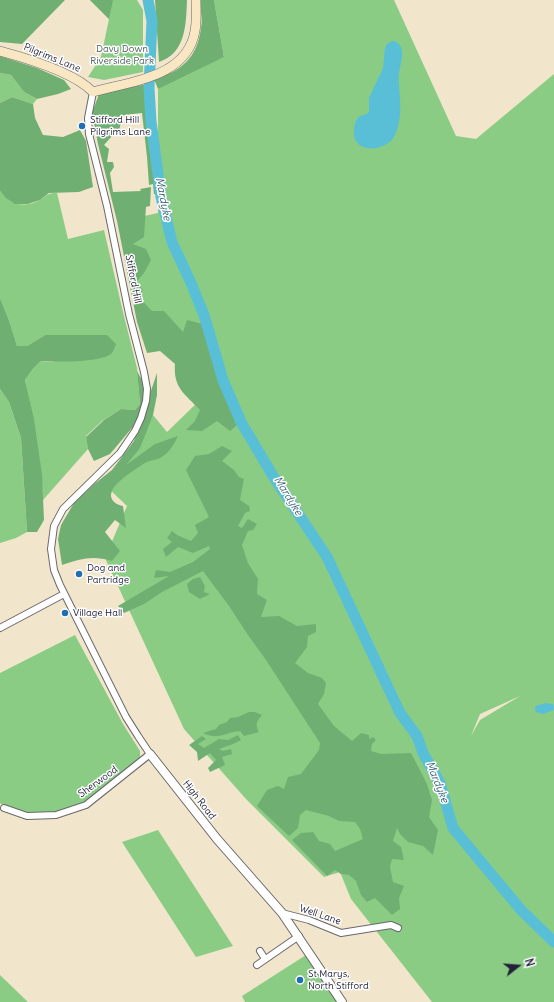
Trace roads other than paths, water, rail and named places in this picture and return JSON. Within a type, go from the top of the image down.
[{"type":"main road","points":[[93,92],[160,73],[176,64],[187,53],[193,40],[195,31],[196,0]]},
{"type":"main road","name":"Pilgrims Lane","points":[[0,51],[35,61],[87,85],[93,92]]},
{"type":"street","name":"Stifford Hill","points":[[64,594],[52,561],[51,550],[54,526],[63,509],[120,453],[127,444],[141,418],[147,395],[144,372],[131,325],[111,222],[89,134],[88,118],[93,92]]},
{"type":"street","points":[[0,628],[64,594]]},
{"type":"street","name":"High Road","points":[[64,594],[126,717],[150,754],[217,839],[282,913],[299,936],[342,1002]]},
{"type":"street","name":"Sherwood","points":[[4,808],[27,816],[56,815],[86,805],[150,754]]},
{"type":"street","name":"Well Lane","points":[[282,913],[308,920],[341,933],[391,925],[398,928]]},
{"type":"street","points":[[257,965],[299,936]]},
{"type":"street","points":[[260,951],[265,959]]},
{"type":"water","points":[[392,41],[399,44],[402,52],[399,76],[400,117],[398,126],[391,141],[385,145],[378,148],[364,147],[355,139],[354,131],[356,120],[358,117],[369,112],[369,98],[383,68],[385,48],[387,44]]},
{"type":"water","points":[[546,703],[553,704],[554,710],[543,714],[536,712],[536,706]]},
{"type":"waterway","name":"Mardyke","points":[[148,0],[152,21],[149,88],[151,121],[161,197],[172,242],[204,315],[223,380],[241,422],[273,476],[327,557],[400,713],[417,736],[423,753],[440,783],[453,828],[521,910],[554,942]]},
{"type":"place","name":"Stifford Hill Pilgrims Lane","points":[[82,126]]},
{"type":"place","name":"Dog and Partridge","points":[[79,574]]},
{"type":"place","name":"Village Hall","points":[[65,613]]},
{"type":"place","name":"St Marys, North Stifford","points":[[300,980]]},
{"type":"park label","name":"Davy Down Riverside Park","points":[[122,54]]}]
